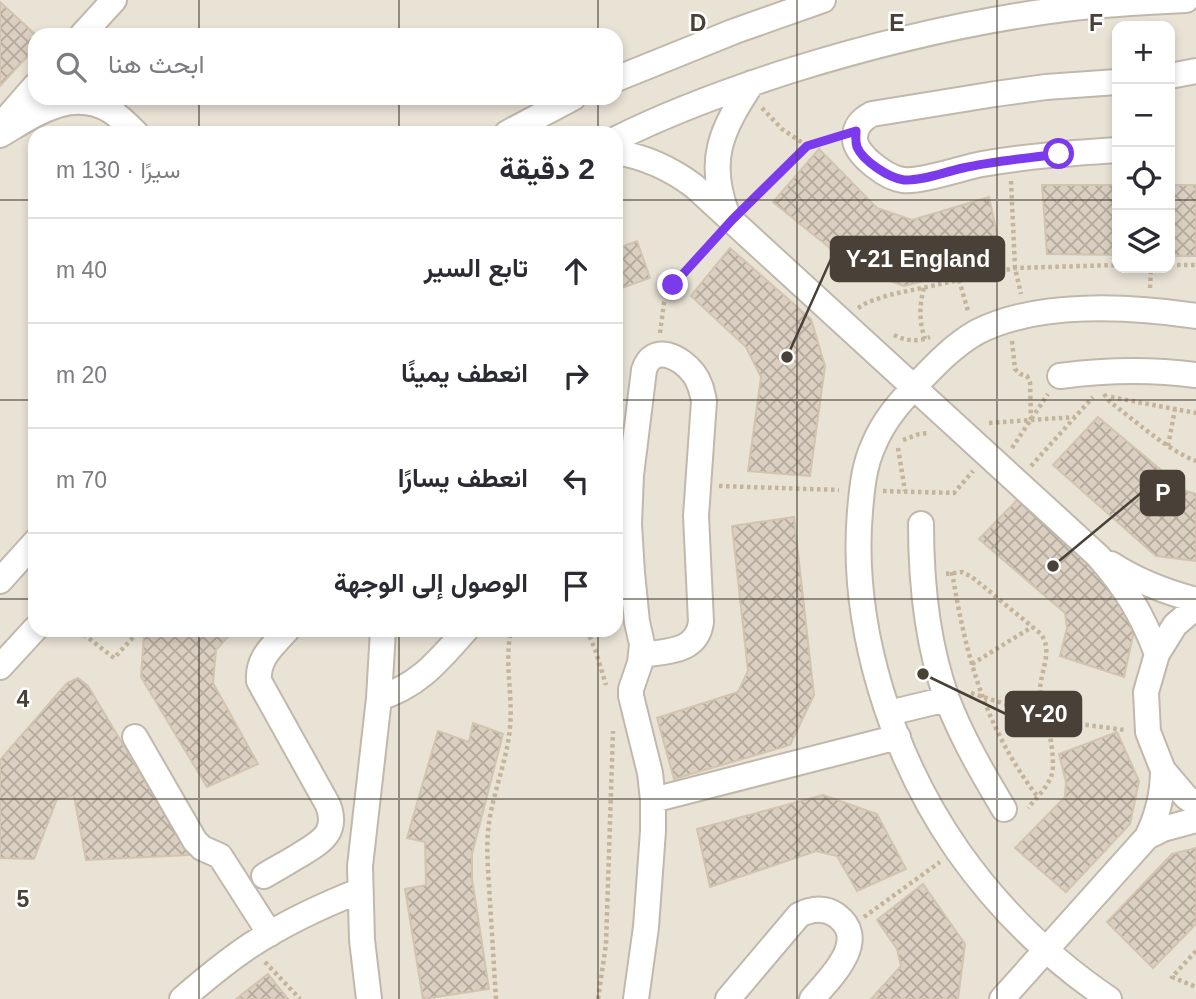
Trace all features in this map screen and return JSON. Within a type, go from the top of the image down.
[{"type":"street","points":[[88,28],[114,0]]},
{"type":"street","points":[[623,76],[735,30],[824,0]]},
{"type":"street","points":[[623,136],[686,107],[756,94],[876,45],[1002,18],[1066,9],[1186,0]]},
{"type":"street","points":[[1175,75],[1196,71]]},
{"type":"street","points":[[1112,82],[1046,87],[872,114],[860,124],[855,140],[864,156],[885,173],[902,180],[1010,160],[1112,150]]},
{"type":"street","points":[[0,126],[28,94]]},
{"type":"street","points":[[730,217],[719,195],[719,151],[728,122],[756,94]]},
{"type":"street","points":[[0,135],[41,110],[57,105]]},
{"type":"street","points":[[95,105],[111,111],[128,126]]},
{"type":"street","points":[[520,126],[560,105]]},
{"type":"street","points":[[623,154],[646,159],[680,175],[730,217],[1098,556],[1133,602],[1157,654]]},
{"type":"street","points":[[1108,999],[1046,950],[999,902],[957,849],[924,795],[889,713],[867,637],[858,564],[865,467],[884,424],[898,404],[953,349],[975,333],[1018,316],[1080,310],[1149,311],[1196,316]]},
{"type":"street","points":[[640,997],[653,800],[645,745],[631,696],[642,644],[632,573],[629,524],[631,475],[643,370],[646,363],[657,355],[671,355],[693,372],[702,391],[704,411],[698,461],[696,516],[701,622],[698,636],[687,646],[642,654]]},
{"type":"street","points":[[1060,376],[1134,370],[1196,375]]},
{"type":"street","points":[[920,524],[929,627],[945,692],[973,755],[1004,809]]},
{"type":"street","points":[[0,581],[28,550]]},
{"type":"street","points":[[1098,556],[1122,572],[1148,584],[1174,595],[1196,600]]},
{"type":"street","points":[[1196,607],[1175,625],[1157,654],[1146,692],[1148,732],[1163,770],[1186,797],[1196,804]]},
{"type":"street","points":[[0,667],[28,637]]},
{"type":"street","points":[[264,876],[324,839],[332,819],[328,805],[259,681],[263,657],[281,637]]},
{"type":"street","points":[[369,999],[359,891],[383,637]]},
{"type":"street","points":[[379,698],[420,678],[460,637]]},
{"type":"street","points":[[889,713],[945,692]]},
{"type":"street","points":[[135,737],[195,841],[202,848],[220,856],[260,940]]},
{"type":"street","points":[[653,800],[898,737]]},
{"type":"street","points":[[1002,999],[1147,837],[1161,802],[1163,770]]},
{"type":"street","points":[[1147,837],[1196,820]]},
{"type":"street","points":[[182,999],[260,940],[331,902],[359,891]]},
{"type":"street","points":[[728,999],[799,915],[809,910],[821,909],[832,912],[841,919],[848,929],[850,941],[841,964],[812,999]]},
{"type":"path","points":[[756,94],[782,129],[807,146]]},
{"type":"path","points":[[657,355],[662,313],[668,294],[730,217],[807,146],[856,131]]},
{"type":"path","points":[[1010,160],[1018,316],[1015,369],[1027,376],[1030,382],[1031,420]]},
{"type":"path","points":[[841,320],[878,298],[1015,268],[1112,265]]},
{"type":"path","points":[[1175,265],[1196,265]]},
{"type":"path","points":[[959,280],[968,311],[962,314]]},
{"type":"path","points":[[925,287],[920,313],[925,339]]},
{"type":"path","points":[[863,305],[870,313]]},
{"type":"path","points":[[891,334],[906,340],[925,339],[933,335]]},
{"type":"path","points":[[1009,474],[1031,420],[1060,376]]},
{"type":"path","points":[[1009,474],[1075,417],[1100,388],[1110,402],[1168,446],[1196,461]]},
{"type":"path","points":[[1105,396],[1196,413]]},
{"type":"path","points":[[1168,446],[1175,409]]},
{"type":"path","points":[[957,426],[1075,417]]},
{"type":"path","points":[[889,451],[897,444],[919,434],[931,433]]},
{"type":"path","points":[[897,444],[905,492]]},
{"type":"path","points":[[952,572],[963,631],[981,696],[1010,758],[1037,796]]},
{"type":"path","points":[[923,579],[952,572],[962,572],[972,577],[1041,634],[1047,646],[1040,689],[1053,771],[1047,786],[1014,824],[1004,809]]},
{"type":"path","points":[[972,664],[1032,627]]},
{"type":"path","points":[[87,637],[114,658],[134,637]]},
{"type":"path","points":[[496,999],[487,857],[495,790],[509,731],[507,659],[510,637]]},
{"type":"path","points":[[590,637],[607,686]]},
{"type":"path","points":[[945,692],[981,696],[1045,717],[1079,724],[1148,732]]},
{"type":"path","points":[[598,999],[607,944],[613,721]]},
{"type":"path","points":[[848,929],[957,849]]},
{"type":"path","points":[[260,940],[300,999]]},
{"type":"path","points":[[1196,952],[1172,977],[1196,987]]},
{"type":"shaded area","points":[[0,0],[1196,0],[1196,999],[0,999]]},
{"type":"building","points":[[0,2],[28,28],[28,56],[0,86]]},
{"type":"building","points":[[819,149],[877,208],[912,220],[989,197],[1003,262],[904,286],[856,269],[773,202]]},
{"type":"building","points":[[1042,185],[1112,185],[1112,255],[1047,254]]},
{"type":"building","points":[[1175,185],[1196,185],[1196,256],[1175,256]]},
{"type":"building","points":[[637,241],[650,278],[623,288],[623,246]]},
{"type":"building","points":[[730,248],[811,319],[825,366],[810,476],[748,471],[761,377],[746,347],[691,296]]},
{"type":"building","points":[[1098,417],[1186,491],[1196,494],[1196,561],[1156,556],[1053,465]]},
{"type":"building","points":[[1019,498],[1125,592],[1134,631],[1124,677],[1060,656],[1067,628],[1065,613],[979,539]]},
{"type":"building","points":[[794,517],[814,695],[790,745],[674,779],[657,718],[738,692],[748,671],[732,526]]},
{"type":"building","points":[[144,637],[228,637],[216,650],[213,683],[258,764],[207,787],[141,677]]},
{"type":"building","points":[[78,678],[88,686],[189,855],[86,860],[74,796],[57,799],[34,859],[0,858],[0,760],[67,683]]},
{"type":"building","points":[[473,723],[503,734],[472,854],[472,879],[489,989],[423,999],[405,889],[426,885],[425,842],[407,838],[438,731],[469,742]]},
{"type":"building","points":[[1117,732],[1139,781],[1130,824],[1066,892],[1015,848],[1065,797],[1066,782],[1059,754]]},
{"type":"building","points":[[823,795],[877,814],[906,869],[857,891],[837,856],[816,851],[710,887],[697,829]]},
{"type":"building","points":[[1196,848],[1196,924],[1153,968],[1107,922],[1172,854]]},
{"type":"building","points":[[923,884],[965,944],[958,999],[871,999],[901,966],[897,949],[877,920]]},
{"type":"building","points":[[268,974],[288,999],[236,999]]},
{"type":"place","name":"Y-21 England","points":[[787,357]]},
{"type":"place","name":"P","points":[[1053,566]]},
{"type":"place","name":"Y-20","points":[[923,674]]},
{"type":"route","points":[[673,285],[732,220],[807,146],[856,131],[855,140],[864,156],[885,173],[902,180],[965,167],[1059,154]]}]
